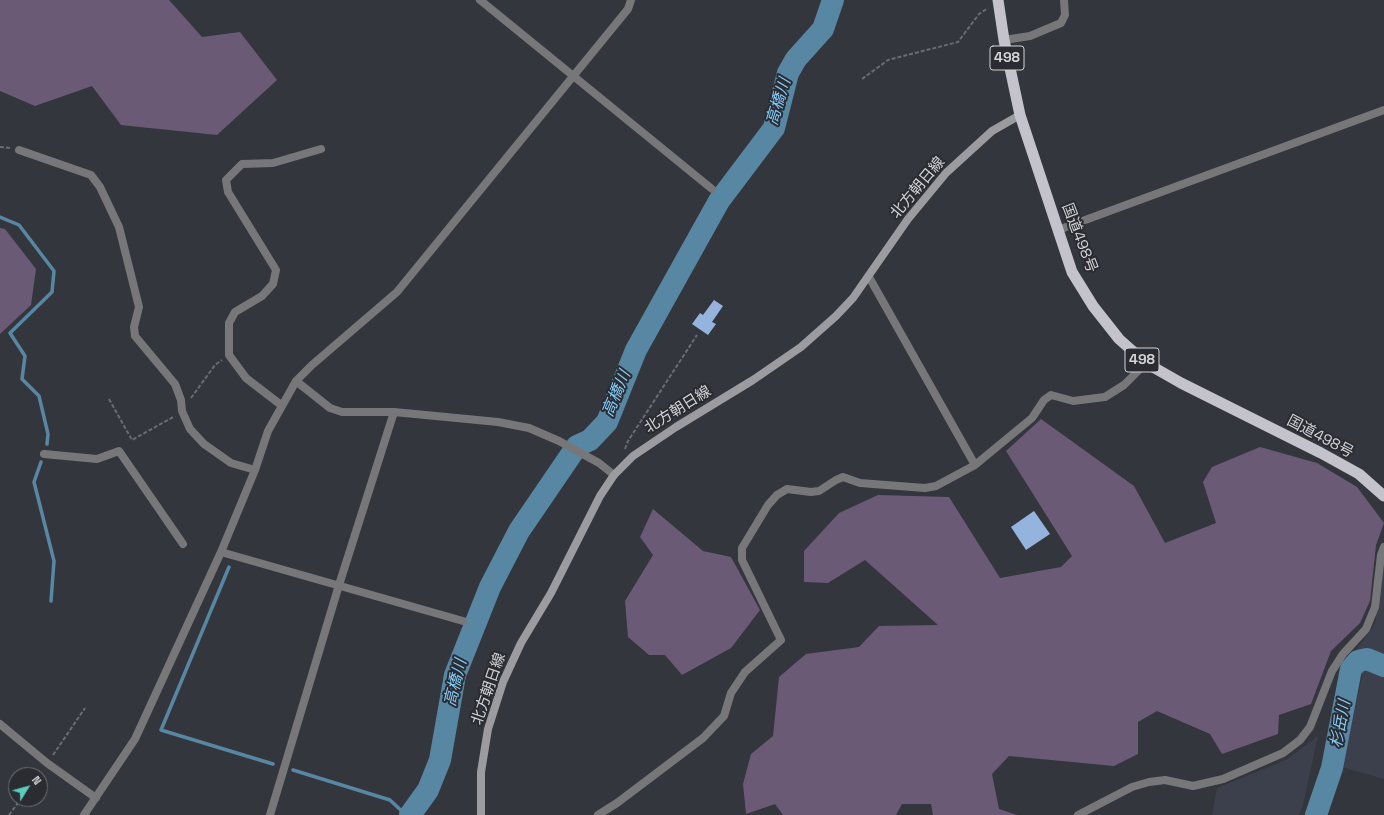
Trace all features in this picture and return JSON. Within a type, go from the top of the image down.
[{"type":"highway","name":"国道498号","points":[[998,0],[1004,40],[1020,115],[1072,272],[1093,306],[1119,339],[1146,363],[1181,383],[1320,453],[1358,474],[1384,496]]},
{"type":"main road","name":"北方朝日線","points":[[481,815],[481,772],[488,729],[503,682],[521,643],[551,593],[600,496],[614,475],[633,456],[676,427],[753,380],[801,347],[836,316],[853,298],[908,219],[946,173],[992,131],[1020,115]]},
{"type":"street","points":[[480,0],[712,189]]},
{"type":"street","points":[[84,815],[135,739],[221,552],[255,470],[268,431],[281,405],[296,381],[312,364],[397,292],[628,9],[631,0]]},
{"type":"street","points":[[1004,40],[1030,36],[1061,23],[1066,15],[1064,0]]},
{"type":"street","points":[[1058,230],[1384,110]]},
{"type":"street","points":[[281,405],[246,378],[230,355],[229,322],[235,312],[262,296],[273,284],[276,270],[228,192],[226,180],[242,164],[273,163],[321,149]]},
{"type":"street","points":[[19,150],[90,175],[100,187],[119,227],[139,307],[134,327],[135,336],[175,384],[181,400],[182,411],[190,430],[204,444],[231,463],[255,470]]},
{"type":"street","points":[[869,277],[974,465]]},
{"type":"street","points":[[598,815],[617,803],[703,738],[724,716],[731,693],[745,672],[781,640],[742,560],[742,548],[768,505],[777,495],[787,489],[811,492],[819,490],[843,477],[860,483],[925,488],[936,486],[974,465],[1032,418],[1044,400],[1051,395],[1073,401],[1105,397],[1124,385],[1146,363]]},
{"type":"street","points":[[296,381],[330,408],[342,412],[394,412],[503,423],[529,428],[559,441],[599,463],[614,475]]},
{"type":"street","points":[[270,815],[339,584],[394,412]]},
{"type":"street","points":[[44,454],[97,459],[119,452],[184,544]]},
{"type":"street","points":[[1078,815],[1132,787],[1149,782],[1165,780],[1193,786],[1222,780],[1283,753],[1300,740],[1310,727],[1332,671],[1343,654],[1366,629],[1375,607],[1381,555],[1384,547]]},
{"type":"street","points":[[221,552],[339,584],[464,621]]},
{"type":"street","points":[[0,724],[47,763],[96,798]]},
{"type":"path","points":[[862,79],[888,60],[958,42],[979,14],[998,0]]},
{"type":"path","points":[[623,454],[628,441],[697,335]]},
{"type":"path","points":[[109,399],[132,440],[182,411],[215,365],[230,355]]},
{"type":"path","points":[[47,763],[85,708]]},
{"type":"shaded area","points":[[0,0],[169,0],[202,37],[240,32],[277,80],[217,135],[121,125],[92,86],[35,106],[0,91]]},
{"type":"shaded area","points":[[0,228],[5,229],[36,269],[31,305],[0,334]]},
{"type":"shaded area","points":[[1041,419],[1134,486],[1165,543],[1216,523],[1203,482],[1212,467],[1260,447],[1317,463],[1357,487],[1384,523],[1376,545],[1370,601],[1360,623],[1331,651],[1311,704],[1279,715],[1278,734],[1222,754],[1210,734],[1157,711],[1138,722],[1138,754],[1114,766],[1009,756],[992,774],[999,809],[1017,815],[933,815],[931,804],[902,804],[896,815],[783,815],[775,804],[746,814],[743,784],[751,754],[773,736],[779,677],[806,654],[859,647],[879,626],[938,625],[865,560],[828,583],[804,582],[804,551],[839,513],[878,495],[949,497],[1000,578],[1061,567],[1072,556],[1006,451]]},
{"type":"shaded area","points":[[653,509],[703,551],[731,557],[760,610],[731,648],[682,675],[665,655],[649,655],[628,637],[625,601],[653,555],[640,537]]},
{"type":"shaded area","points":[[1384,565],[1384,660],[1356,650],[1375,624]]},
{"type":"shaded area","points":[[1364,667],[1384,675],[1384,779],[1342,767]]},
{"type":"shaded area","points":[[1318,736],[1303,805],[1299,815],[1212,815],[1217,788],[1286,760]]},
{"type":"building","points":[[714,300],[723,306],[712,322],[716,324],[708,335],[692,324],[700,313],[703,315]]},
{"type":"building","points":[[1034,511],[1050,534],[1026,550],[1011,527]]},
{"type":"waterway","name":"高橋川","points":[[410,815],[428,790],[440,760],[455,675],[490,587],[519,531],[577,446],[590,440],[607,422],[636,350],[719,201],[774,128],[788,73],[796,59],[823,29],[833,0]]},
{"type":"waterway","points":[[0,217],[19,225],[54,271],[52,292],[10,333],[25,356],[22,379],[39,396],[48,434],[47,444]]},
{"type":"waterway","points":[[41,462],[34,482],[54,561],[51,601]]},
{"type":"waterway","points":[[229,567],[161,730],[273,764]]},
{"type":"waterway","name":"杉岳川","points":[[1316,815],[1332,768],[1351,669],[1358,661],[1367,659],[1384,666]]},
{"type":"waterway","points":[[293,770],[390,800],[406,815]]}]
